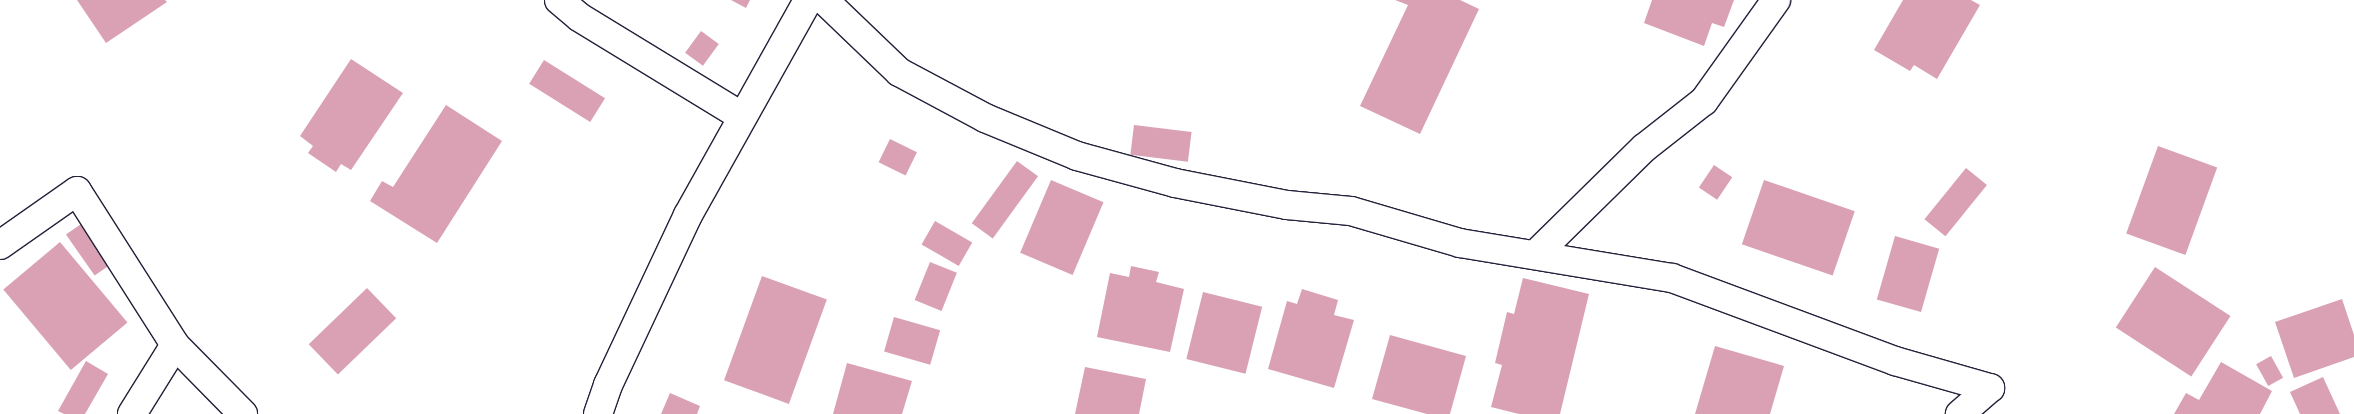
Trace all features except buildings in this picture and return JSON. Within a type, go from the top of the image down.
[{"type":"street","points":[[559,0],[579,17],[741,116]]},
{"type":"street","points":[[598,414],[684,224],[741,116],[808,0]]},
{"type":"street","points":[[824,0],[899,72],[985,118],[1078,156],[1175,183],[1287,205],[1351,211],[1460,242],[1672,278],[1895,361],[1990,388],[1960,414]]},
{"type":"street","points":[[1535,255],[1644,148],[1704,102],[1776,0]]},
{"type":"street","points":[[0,245],[77,191],[175,345],[243,414]]},
{"type":"street","points":[[132,414],[175,345]]}]
